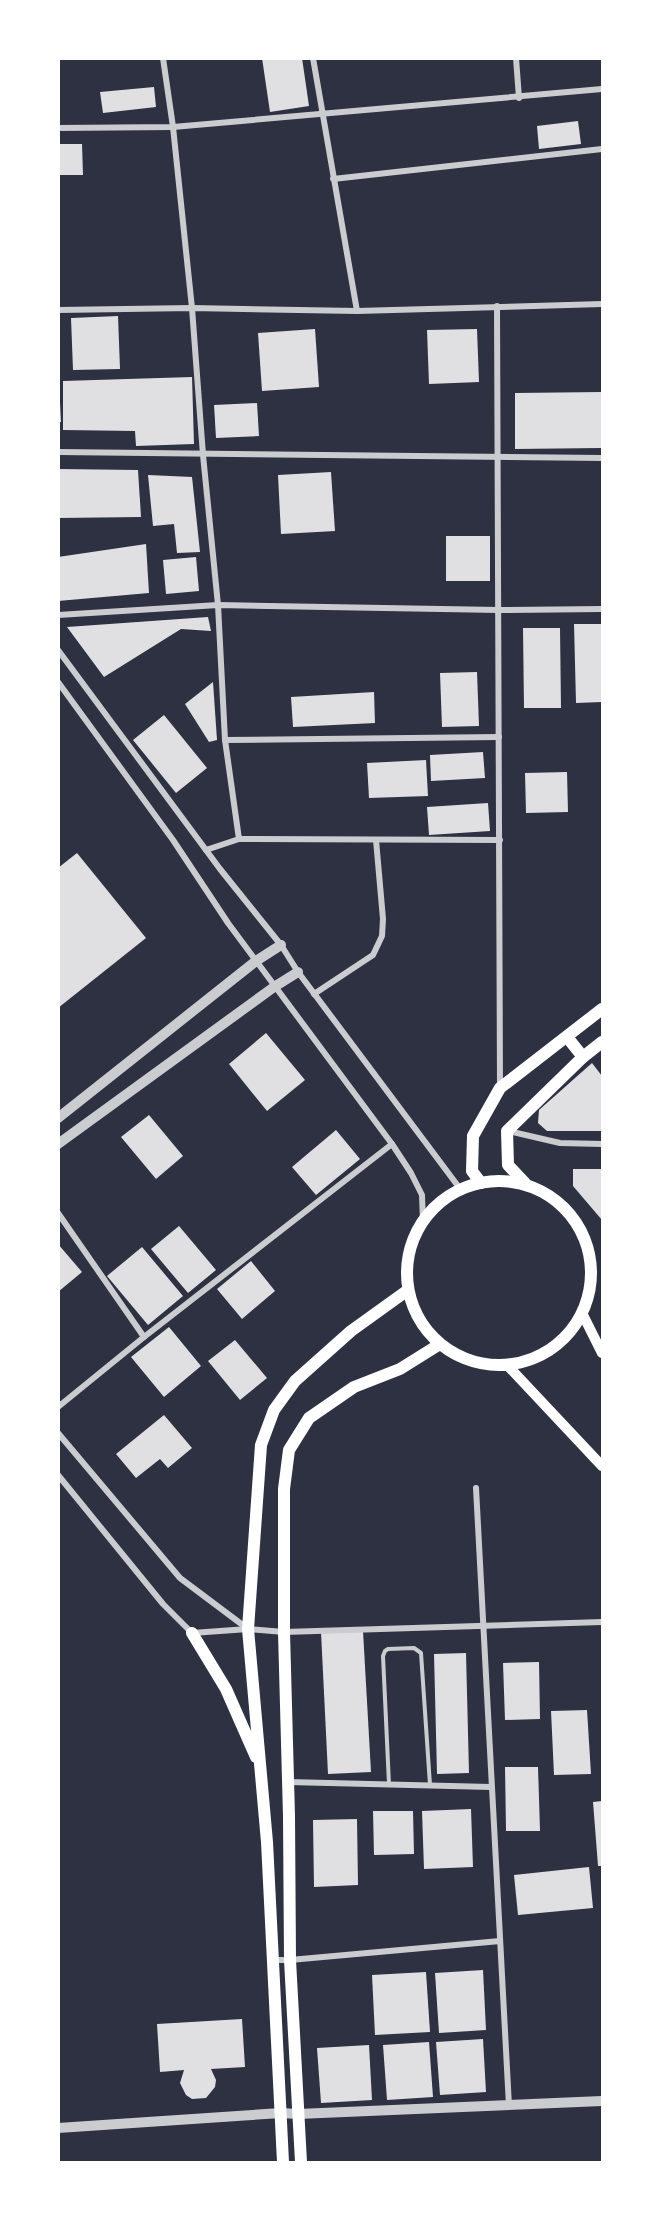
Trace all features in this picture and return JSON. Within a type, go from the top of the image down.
[{"type":"main road","points":[[481,1183],[472,1171],[473,1136],[500,1088],[603,1010]]},
{"type":"main road","points":[[567,1037],[583,1057]]},
{"type":"main road","points":[[525,1184],[508,1165],[507,1131],[583,1057],[603,1042]]},
{"type":"main road","points":[[505,1181],[525,1184],[551,1198],[571,1215],[584,1238],[591,1262],[590,1288],[582,1313],[569,1333],[551,1349],[530,1360],[507,1365],[483,1364],[461,1357],[440,1344],[420,1320],[408,1290],[407,1267],[412,1243],[423,1222],[440,1203],[461,1190],[481,1183],[505,1181]]},
{"type":"main road","points":[[283,2163],[267,1842],[248,1629],[261,1445],[274,1410],[295,1381],[351,1331],[408,1290]]},
{"type":"main road","points":[[582,1313],[603,1353]]},
{"type":"main road","points":[[301,2163],[290,1960],[284,1632],[284,1489],[289,1450],[309,1418],[327,1405],[354,1387],[400,1369],[440,1344]]},
{"type":"main road","points":[[507,1365],[603,1466]]},
{"type":"main road","points":[[192,1633],[226,1689],[259,1766]]},
{"type":"street","points":[[163,58],[173,127],[192,308],[218,605],[225,740],[239,839]]},
{"type":"street","points":[[313,58],[357,311]]},
{"type":"street","points":[[516,58],[519,98]]},
{"type":"street","points":[[58,128],[173,127],[603,89]]},
{"type":"street","points":[[333,179],[603,149]]},
{"type":"street","points":[[58,310],[192,308],[357,311],[603,304]]},
{"type":"street","points":[[497,306],[500,1088]]},
{"type":"street","points":[[58,452],[603,458]]},
{"type":"street","points":[[58,615],[218,605],[499,610],[603,609]]},
{"type":"street","points":[[58,650],[219,869],[281,945],[314,994],[461,1190]]},
{"type":"street","points":[[58,682],[173,840],[228,924],[392,1144],[422,1195],[423,1222]]},
{"type":"street","points":[[225,740],[499,736]]},
{"type":"street","points":[[206,850],[239,839],[500,840]]},
{"type":"street","points":[[314,994],[373,955],[381,936],[383,919],[376,840]]},
{"type":"street","points":[[58,1118],[256,961],[281,945]]},
{"type":"street","points":[[58,1144],[298,972]]},
{"type":"street","points":[[507,1131],[560,1143],[603,1144]]},
{"type":"street","points":[[58,1407],[392,1144]]},
{"type":"street","points":[[58,1213],[144,1337]]},
{"type":"street","points":[[58,1433],[180,1578],[248,1629]]},
{"type":"street","points":[[58,1475],[163,1604],[192,1633],[248,1629],[284,1632],[603,1622]]},
{"type":"street","points":[[476,1488],[509,2106]]},
{"type":"street","points":[[288,1782],[491,1787]]},
{"type":"street","points":[[273,1960],[500,1941]]},
{"type":"street","points":[[58,2128],[281,2112],[298,2114],[603,2101]]},
{"type":"lane","points":[[389,1784],[383,1656],[388,1649],[414,1648],[421,1653],[430,1785]]},
{"type":"building","points":[[262,58],[302,58],[309,106],[270,112]]},
{"type":"building","points":[[154,87],[156,107],[103,113],[100,92]]},
{"type":"building","points":[[578,121],[581,144],[539,149],[537,126]]},
{"type":"building","points":[[58,144],[82,144],[83,175],[58,175]]},
{"type":"building","points":[[118,316],[120,369],[73,370],[71,318]]},
{"type":"building","points":[[315,329],[319,387],[262,391],[258,333]]},
{"type":"building","points":[[477,329],[479,382],[429,384],[427,330]]},
{"type":"building","points":[[192,377],[194,444],[136,446],[135,431],[63,430],[63,381]]},
{"type":"building","points":[[602,392],[602,448],[515,449],[515,393]]},
{"type":"building","points":[[58,403],[60,403],[61,422],[58,422]]},
{"type":"building","points":[[257,403],[259,436],[216,438],[214,405]]},
{"type":"building","points":[[58,469],[138,470],[141,517],[58,518]]},
{"type":"building","points":[[331,472],[335,531],[281,534],[278,475]]},
{"type":"building","points":[[148,475],[192,477],[200,552],[177,553],[174,524],[153,526]]},
{"type":"building","points":[[446,536],[490,536],[490,581],[446,581]]},
{"type":"building","points":[[146,544],[149,593],[58,601],[58,557]]},
{"type":"building","points":[[196,557],[199,591],[166,594],[163,560]]},
{"type":"building","points":[[208,617],[211,631],[181,629],[104,677],[67,627]]},
{"type":"building","points":[[574,624],[602,624],[602,702],[576,703]]},
{"type":"building","points":[[523,628],[560,628],[561,708],[524,708]]},
{"type":"building","points":[[477,672],[479,726],[442,727],[440,673]]},
{"type":"building","points":[[213,682],[217,740],[209,742],[185,704]]},
{"type":"building","points":[[374,692],[375,723],[293,727],[291,697]]},
{"type":"building","points":[[164,715],[207,768],[176,793],[133,740]]},
{"type":"building","points":[[483,752],[485,778],[431,781],[430,755]]},
{"type":"building","points":[[426,760],[428,796],[369,798],[367,763]]},
{"type":"building","points":[[567,772],[568,812],[526,813],[525,773]]},
{"type":"building","points":[[488,803],[490,831],[429,835],[427,807]]},
{"type":"building","points":[[77,853],[146,938],[58,1008],[58,868]]},
{"type":"building","points":[[266,1033],[305,1080],[267,1111],[229,1064]]},
{"type":"building","points":[[592,1063],[602,1076],[602,1131],[547,1131],[538,1123],[539,1110]]},
{"type":"building","points":[[149,1115],[183,1156],[156,1179],[121,1137]]},
{"type":"building","points":[[336,1130],[360,1159],[316,1195],[292,1167]]},
{"type":"building","points":[[573,1169],[602,1169],[602,1220],[573,1186]]},
{"type":"building","points":[[179,1226],[216,1270],[188,1293],[151,1249]]},
{"type":"building","points":[[58,1244],[82,1272],[58,1292]]},
{"type":"building","points":[[142,1247],[183,1296],[148,1325],[107,1276]]},
{"type":"building","points":[[251,1261],[275,1291],[242,1319],[217,1289]]},
{"type":"building","points":[[169,1327],[201,1366],[164,1397],[131,1357]]},
{"type":"building","points":[[235,1340],[267,1378],[240,1400],[208,1361]]},
{"type":"building","points":[[164,1415],[192,1448],[168,1468],[160,1459],[136,1478],[116,1454]]},
{"type":"building","points":[[363,1631],[371,1772],[328,1774],[321,1632]]},
{"type":"building","points":[[466,1653],[469,1773],[437,1774],[434,1654]]},
{"type":"building","points":[[539,1662],[540,1719],[505,1720],[503,1663]]},
{"type":"building","points":[[587,1710],[591,1774],[554,1775],[551,1711]]},
{"type":"building","points":[[505,1767],[538,1767],[540,1831],[506,1831]]},
{"type":"building","points":[[602,1801],[602,1866],[598,1866],[593,1802]]},
{"type":"building","points":[[471,1809],[473,1867],[424,1869],[422,1811]]},
{"type":"building","points":[[373,1811],[413,1811],[414,1854],[374,1855]]},
{"type":"building","points":[[357,1819],[358,1885],[314,1887],[313,1820]]},
{"type":"building","points":[[589,1867],[593,1908],[518,1915],[514,1875]]},
{"type":"building","points":[[483,1970],[486,2030],[439,2033],[435,1973]]},
{"type":"building","points":[[426,1972],[430,2032],[375,2035],[372,1975]]},
{"type":"building","points":[[242,2019],[245,2067],[211,2069],[216,2080],[215,2087],[206,2098],[192,2099],[186,2095],[180,2083],[184,2070],[160,2072],[157,2024]]},
{"type":"building","points":[[483,2039],[486,2092],[440,2095],[436,2042]]},
{"type":"building","points":[[429,2042],[433,2097],[387,2100],[383,2045]]},
{"type":"building","points":[[369,2045],[372,2100],[321,2103],[317,2048]]}]
